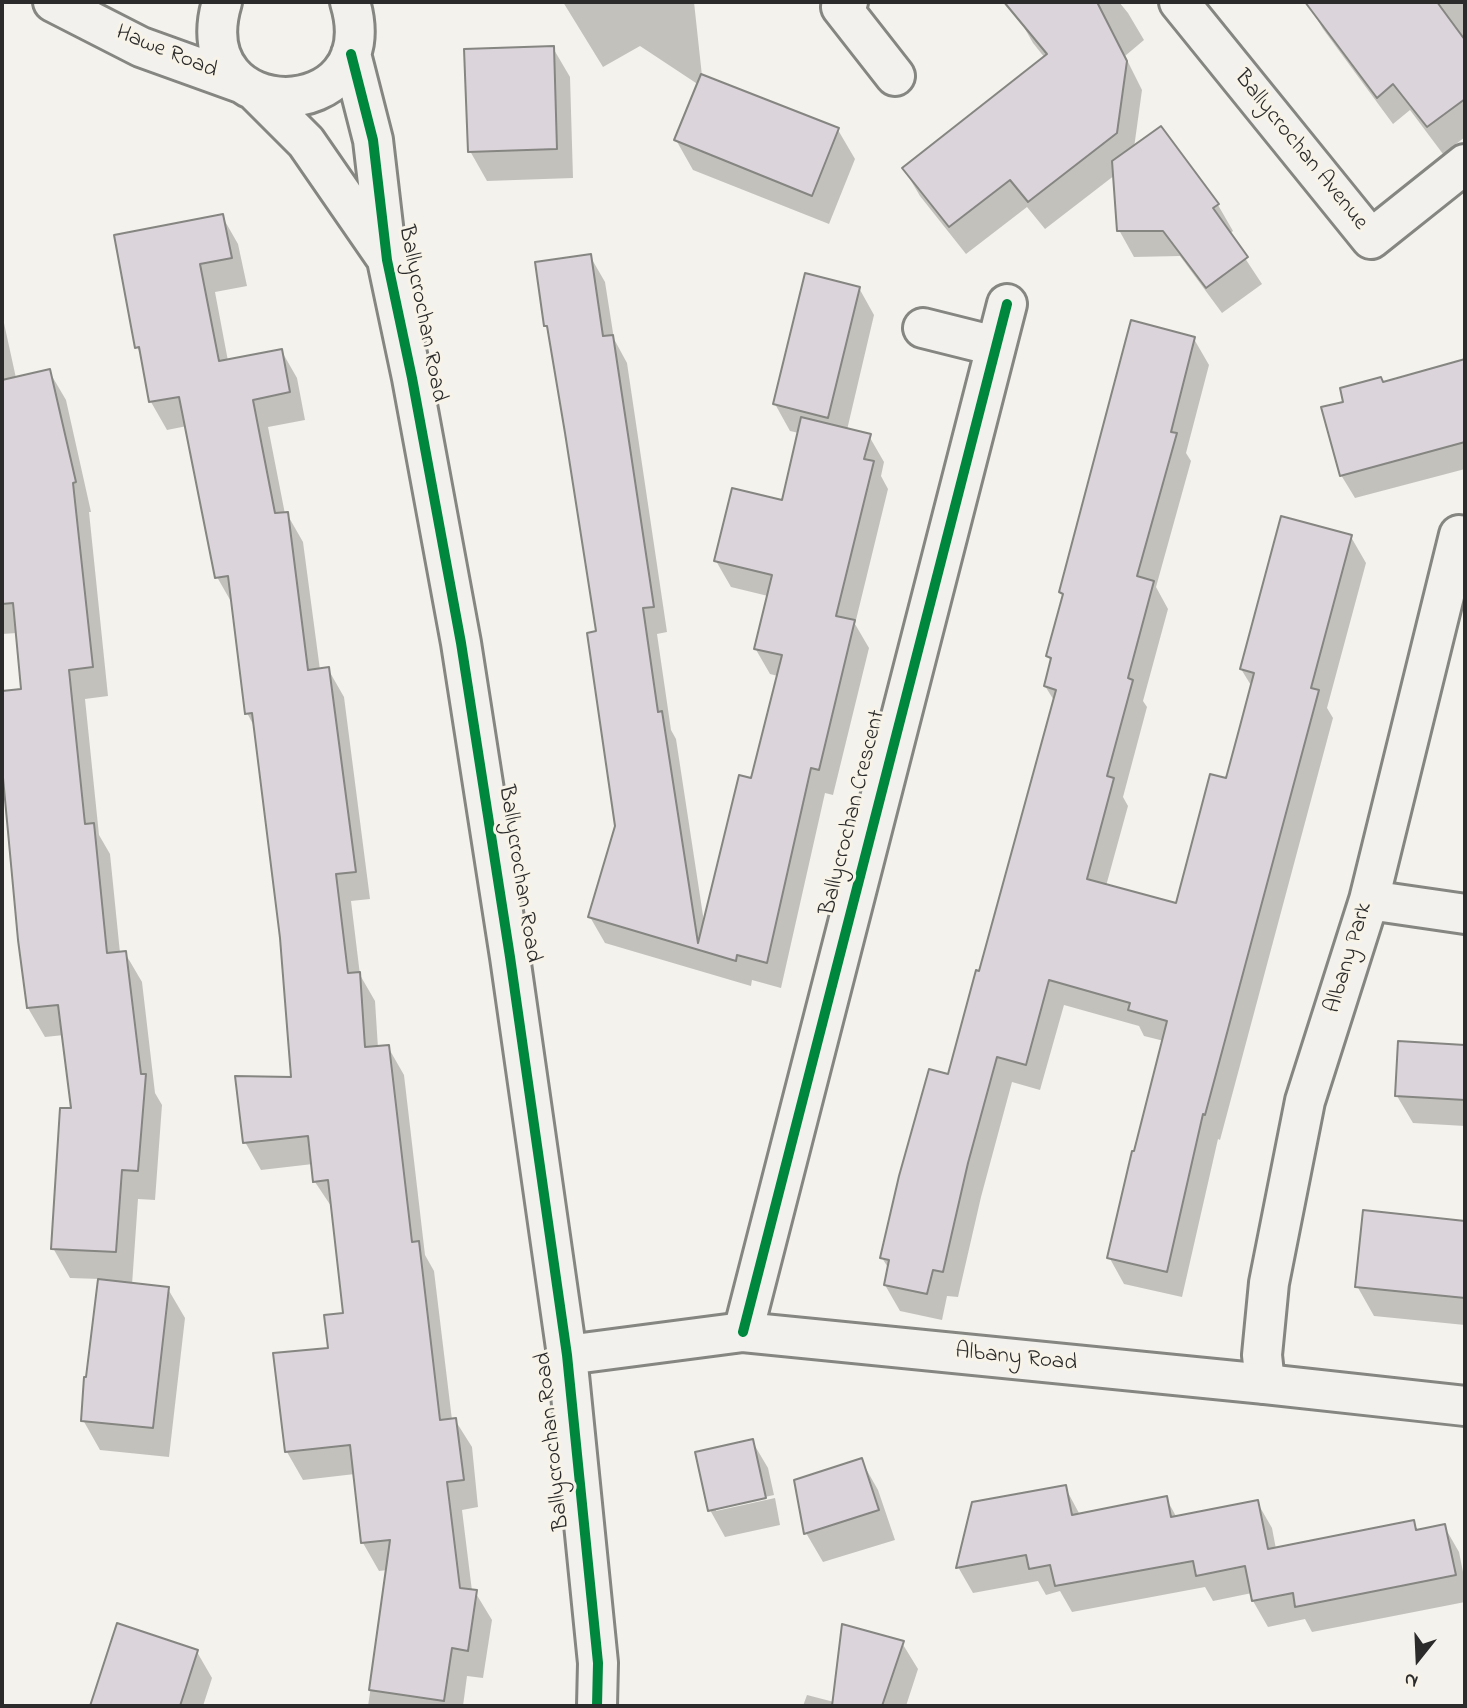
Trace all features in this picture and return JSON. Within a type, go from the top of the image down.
[{"type":"street","name":"Hawe Road","points":[[54,2],[141,47],[249,88]]},
{"type":"street","points":[[222,2],[217,19],[218,43],[226,65],[249,88],[279,98],[302,97],[323,88],[340,74],[355,19]]},
{"type":"street","points":[[848,2],[841,7],[895,76]]},
{"type":"street","name":"Ballycrochan Avenue","points":[[1179,2],[1371,239],[1465,164]]},
{"type":"street","name":"Ballycrochan Road","points":[[355,19],[387,260],[461,643],[568,1355],[598,1663],[597,1706]]},
{"type":"street","name":"Ballycrochan Road","points":[[249,88],[306,142],[387,260]]},
{"type":"street","name":"Ballycrochan Crescent","points":[[743,1332],[1007,304]]},
{"type":"street","points":[[923,328],[995,346]]},
{"type":"street","name":"Albany Park","points":[[1265,1384],[1262,1355],[1269,1283],[1303,1114],[1368,900],[1459,535]]},
{"type":"street","points":[[1368,900],[1465,914]]},
{"type":"street","name":"Albany Road","points":[[568,1355],[743,1332],[1465,1406]]},
{"type":"building","points":[[1004,2],[1097,2],[1127,61],[1117,133],[1028,202],[1010,180],[949,227],[902,168],[1047,54]]},
{"type":"building","points":[[1305,2],[1437,2],[1465,40],[1465,99],[1427,127],[1393,84],[1377,98]]},
{"type":"building","points":[[554,46],[557,149],[468,152],[464,49]]},
{"type":"building","points":[[701,74],[839,128],[812,196],[674,140]]},
{"type":"building","points":[[1161,126],[1219,204],[1213,208],[1248,257],[1206,288],[1163,231],[1117,231],[1112,161]]},
{"type":"building","points":[[223,214],[232,258],[200,264],[219,361],[282,349],[290,392],[253,400],[275,513],[288,512],[308,670],[329,667],[356,872],[336,874],[348,973],[360,972],[365,1047],[389,1045],[412,1242],[419,1241],[440,1420],[456,1418],[464,1480],[447,1482],[460,1588],[477,1590],[468,1651],[452,1648],[444,1701],[369,1690],[390,1540],[361,1543],[350,1445],[285,1452],[273,1353],[328,1348],[324,1315],[343,1313],[328,1180],[313,1182],[308,1136],[243,1143],[235,1076],[291,1077],[280,938],[252,713],[245,714],[228,576],[215,578],[179,397],[149,402],[139,347],[135,348],[114,235]]},
{"type":"building","points":[[591,254],[603,336],[613,335],[654,607],[643,608],[698,943],[739,775],[751,778],[782,655],[754,649],[772,575],[714,561],[732,488],[782,500],[801,417],[871,434],[864,459],[874,461],[836,616],[855,620],[819,770],[811,768],[767,963],[737,955],[736,961],[588,917],[615,826],[587,633],[596,631],[535,262]]},
{"type":"building","points":[[805,273],[860,287],[828,418],[773,404]]},
{"type":"building","points":[[1131,320],[1195,337],[1171,432],[1177,433],[1137,576],[1154,581],[1128,678],[1133,680],[1107,776],[1114,778],[1087,879],[1176,903],[1210,774],[1226,778],[1254,673],[1240,669],[1281,516],[1352,535],[1311,688],[1319,690],[1205,1115],[1203,1114],[1167,1272],[1107,1258],[1167,1021],[1128,1010],[1130,1003],[1049,980],[1026,1065],[997,1057],[968,1163],[943,1272],[933,1270],[927,1294],[884,1285],[889,1260],[880,1258],[899,1176],[929,1069],[948,1074],[1056,690],[1044,686],[1051,658],[1046,656],[1063,594],[1059,592]]},
{"type":"building","points":[[1465,359],[1465,442],[1340,476],[1321,407],[1343,402],[1340,388],[1381,377],[1383,382]]},
{"type":"building","points":[[50,369],[76,482],[73,483],[93,667],[69,670],[85,824],[94,823],[107,953],[126,951],[141,1074],[146,1074],[138,1171],[122,1170],[116,1252],[51,1249],[60,1108],[71,1108],[58,1005],[27,1008],[2,767],[2,691],[21,689],[13,603],[2,604],[2,380]]},
{"type":"building","points":[[1398,1041],[1465,1045],[1465,1100],[1395,1096]]},
{"type":"building","points":[[1363,1210],[1465,1221],[1465,1298],[1355,1287]]},
{"type":"building","points":[[98,1279],[169,1287],[153,1428],[81,1421],[84,1377]]},
{"type":"building","points":[[753,1439],[766,1498],[708,1511],[695,1452]]},
{"type":"building","points":[[862,1458],[879,1510],[804,1534],[794,1480]]},
{"type":"building","points":[[1066,1485],[1072,1515],[1167,1496],[1171,1517],[1258,1500],[1268,1549],[1414,1520],[1416,1530],[1445,1524],[1456,1575],[1295,1607],[1293,1593],[1252,1601],[1245,1566],[1196,1576],[1193,1561],[1055,1586],[1050,1565],[1029,1569],[1026,1555],[956,1568],[972,1502]]},
{"type":"building","points":[[117,1623],[198,1650],[180,1706],[90,1706]]},
{"type":"building","points":[[842,1624],[904,1641],[882,1706],[832,1706]]},
{"type":"cycle path","points":[[351,54],[373,140],[387,260],[412,378],[461,643],[510,957],[567,1355],[598,1663],[597,1706]]},
{"type":"cycle path","points":[[743,1332],[1007,304]]}]
